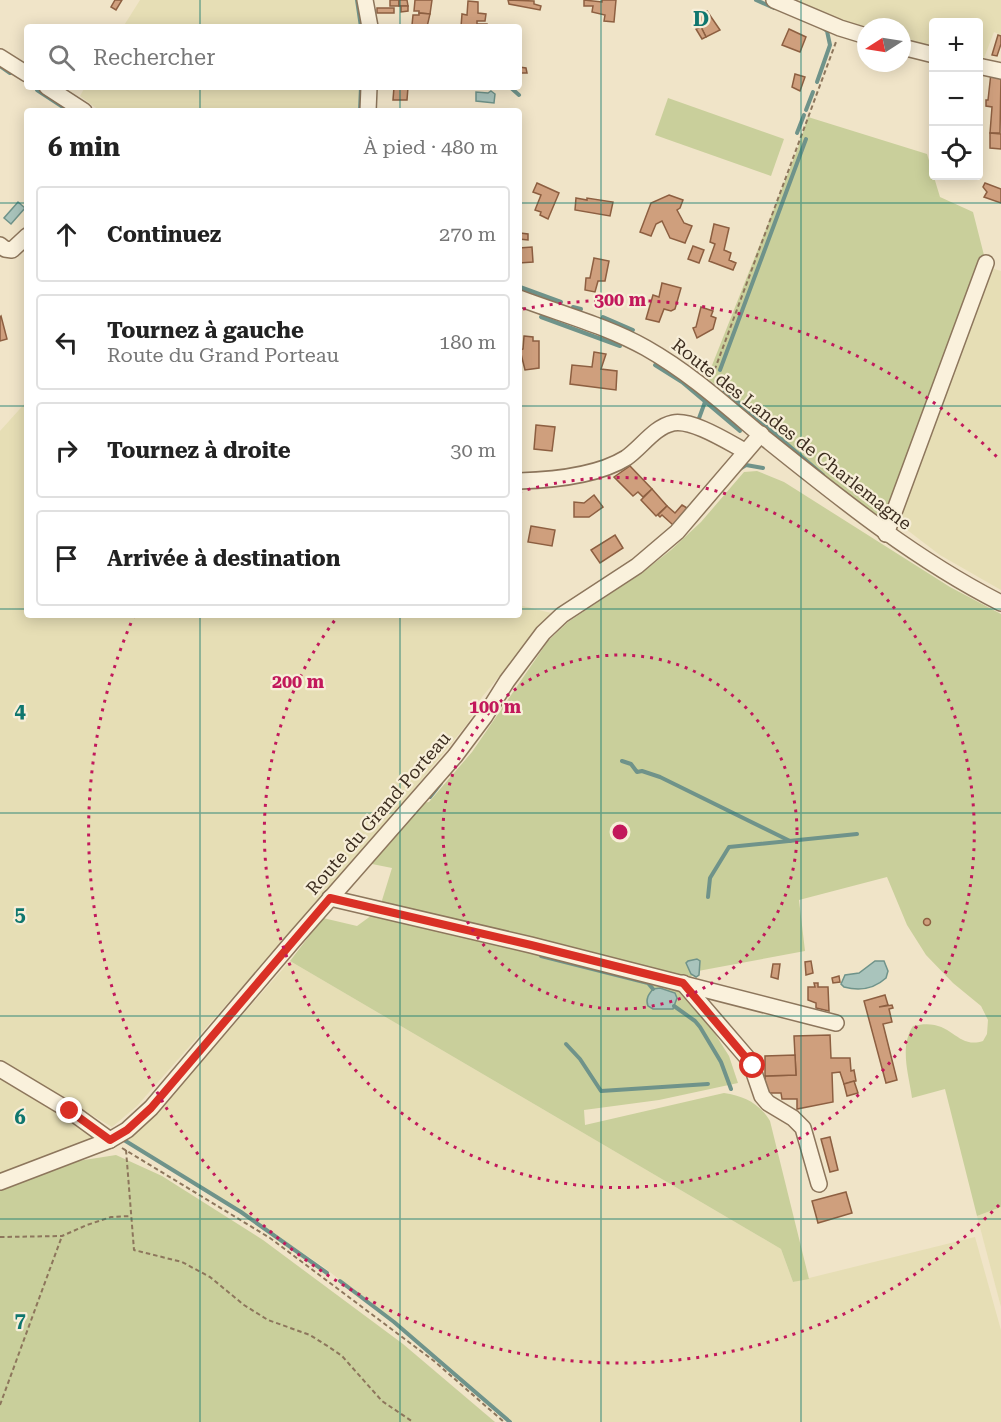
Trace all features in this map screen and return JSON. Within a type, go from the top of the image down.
[{"type":"street","points":[[365,0],[369,24]]},
{"type":"street","points":[[774,0],[857,33]]},
{"type":"street","points":[[911,49],[929,54]]},
{"type":"street","points":[[0,57],[24,72]]},
{"type":"street","points":[[983,67],[1001,71]]},
{"type":"street","points":[[52,90],[79,108]]},
{"type":"street","points":[[368,108],[369,90]]},
{"type":"street","points":[[0,245],[12,250],[24,239]]},
{"type":"street","points":[[886,534],[986,263]]},
{"type":"street","name":"Route des Landes de Charlemagne","points":[[522,299],[625,337],[647,348],[704,386],[886,534],[966,585],[1001,603]]},
{"type":"street","points":[[522,481],[586,474],[625,459],[660,429],[674,423],[691,424],[745,451]]},
{"type":"street","name":"Route du Grand Porteau","points":[[0,1182],[110,1140],[127,1130],[151,1108],[455,756],[543,633],[562,615],[637,566],[677,532],[761,434]]},
{"type":"street","points":[[330,898],[531,945],[836,1023]]},
{"type":"street","points":[[683,983],[750,1061],[762,1096],[803,1128],[819,1184]]},
{"type":"street","points":[[0,1069],[70,1111],[110,1140]]},
{"type":"path","points":[[704,386],[711,380],[717,368],[825,75],[840,28]]},
{"type":"path","points":[[110,1140],[270,1238],[434,1361],[504,1422]]},
{"type":"path","points":[[126,1150],[134,1250],[182,1262],[210,1277],[244,1305],[268,1320],[310,1335],[342,1356],[382,1401],[413,1422]]},
{"type":"path","points":[[0,1237],[62,1236],[111,1217],[132,1216]]},
{"type":"path","points":[[0,1405],[62,1236]]},
{"type":"shaded area","points":[[140,0],[357,0],[361,24],[125,24]]},
{"type":"shaded area","points":[[792,0],[1001,0],[1001,35],[994,32],[984,58],[983,18],[929,18],[929,47],[911,42],[911,18],[857,18],[857,25]]},
{"type":"shaded area","points":[[83,90],[361,90],[360,108],[96,108],[80,96]]},
{"type":"shaded area","points":[[991,268],[1001,271],[1001,590],[940,555],[898,523]]},
{"type":"shaded area","points":[[24,404],[24,618],[522,618],[522,606],[555,614],[482,697],[468,723],[389,820],[137,1106],[112,1127],[0,1061],[0,431]]},
{"type":"shaded area","points":[[290,961],[781,1249],[793,1282],[975,1237],[1001,1330],[1001,1422],[513,1422],[438,1357],[321,1265],[128,1140],[143,1127]]},
{"type":"shaded area","points":[[0,1069],[110,1140],[0,1182]]},
{"type":"shaded area","points":[[1001,1207],[1001,1307],[977,1216]]},
{"type":"green space","points":[[668,98],[784,139],[771,176],[655,135]]},
{"type":"green space","points":[[808,117],[927,154],[929,180],[935,180],[940,197],[973,212],[986,263],[889,526],[831,483],[707,378],[798,148]]},
{"type":"green space","points":[[757,471],[784,482],[950,587],[1001,614],[1001,1207],[977,1216],[945,1089],[912,1098],[906,1061],[907,1043],[913,1026],[936,1025],[959,1038],[974,1043],[983,1041],[987,1034],[988,1020],[981,1006],[953,983],[926,955],[907,925],[887,877],[799,900],[805,951],[698,971],[683,983],[729,1056],[738,1083],[659,1100],[584,1110],[585,1125],[724,1093],[744,1098],[756,1105],[770,1121],[809,1279],[793,1282],[781,1249],[290,961],[323,918],[357,926],[379,910],[392,868],[362,862],[416,804],[429,802],[472,752],[548,641],[568,622],[643,572],[671,550],[701,522],[744,472]]},
{"type":"green space","points":[[116,1155],[162,1176],[263,1240],[403,1344],[495,1422],[0,1422],[0,1182],[33,1168]]},
{"type":"water","points":[[491,91],[495,94],[494,103],[476,101],[476,92]]},
{"type":"water","points":[[18,202],[24,207],[11,224],[4,218]]},
{"type":"water","points":[[697,959],[700,961],[699,975],[696,977],[691,974],[686,963]]},
{"type":"water","points":[[875,961],[884,961],[888,971],[886,978],[881,982],[861,989],[844,987],[841,984],[845,975],[859,973]]},
{"type":"water","points":[[660,988],[675,993],[677,998],[673,1009],[653,1009],[648,1006],[647,999],[650,993],[653,989]]},
{"type":"building","points":[[115,0],[122,0],[116,10],[111,7]]},
{"type":"building","points":[[390,0],[399,0],[399,6],[390,6]]},
{"type":"building","points":[[399,0],[407,0],[408,6],[399,6]]},
{"type":"building","points":[[415,0],[432,0],[430,14],[414,11]]},
{"type":"building","points":[[508,0],[534,1],[534,4],[541,6],[540,10],[509,4]]},
{"type":"building","points":[[584,0],[602,2],[602,0],[616,0],[614,22],[604,21],[605,15],[592,12],[593,6],[584,6]]},
{"type":"building","points":[[468,1],[478,2],[478,13],[486,14],[485,21],[477,21],[477,24],[461,24],[462,14],[467,15]]},
{"type":"building","points":[[401,6],[408,6],[408,11],[401,12]]},
{"type":"building","points":[[377,8],[394,8],[394,13],[377,13]]},
{"type":"building","points":[[707,11],[720,30],[706,37],[696,17]]},
{"type":"building","points":[[419,13],[430,14],[428,24],[412,24],[413,15],[419,15]]},
{"type":"building","points":[[701,27],[706,37],[702,39],[696,29]]},
{"type":"building","points":[[789,29],[806,37],[800,52],[782,45]]},
{"type":"building","points":[[998,35],[1001,36],[1001,44],[997,56],[992,55]]},
{"type":"building","points":[[522,67],[526,68],[527,73],[522,73]]},
{"type":"building","points":[[991,73],[1001,75],[1000,133],[990,133],[992,107],[986,106],[986,100],[988,100]]},
{"type":"building","points":[[795,74],[805,77],[800,91],[792,87]]},
{"type":"building","points":[[394,90],[408,90],[407,100],[393,100]]},
{"type":"building","points":[[990,133],[1001,134],[1001,149],[990,148]]},
{"type":"building","points":[[537,183],[559,193],[548,219],[535,210],[541,195],[533,192]]},
{"type":"building","points":[[985,183],[1001,189],[1001,203],[984,197],[987,192],[983,187]]},
{"type":"building","points":[[669,195],[683,200],[677,210],[684,223],[692,226],[685,243],[670,238],[662,221],[656,224],[651,236],[640,232],[651,203]]},
{"type":"building","points":[[576,198],[613,202],[610,216],[575,210]]},
{"type":"building","points":[[714,224],[729,228],[724,250],[731,253],[729,260],[736,263],[733,270],[709,261],[715,244],[710,242]]},
{"type":"building","points":[[522,233],[528,234],[528,240],[522,239]]},
{"type":"building","points":[[693,246],[704,250],[699,263],[688,259]]},
{"type":"building","points":[[532,247],[533,262],[522,263],[522,248]]},
{"type":"building","points":[[594,258],[609,261],[605,281],[598,281],[595,292],[585,290],[586,278],[590,278]]},
{"type":"building","points":[[662,283],[681,288],[675,309],[671,311],[664,309],[659,322],[646,319],[653,295],[659,297]]},
{"type":"building","points":[[701,307],[713,311],[711,316],[716,318],[713,329],[697,338],[693,328],[696,327]]},
{"type":"building","points":[[0,317],[7,339],[0,341]]},
{"type":"building","points":[[524,336],[533,337],[533,341],[539,341],[539,368],[525,370],[522,358]]},
{"type":"building","points":[[594,352],[606,354],[601,369],[617,371],[616,390],[570,384],[572,365],[592,367]]},
{"type":"building","points":[[536,425],[555,427],[552,451],[534,449]]},
{"type":"building","points":[[630,466],[652,489],[643,497],[638,492],[633,496],[614,477]]},
{"type":"building","points":[[652,489],[667,506],[656,516],[641,500]]},
{"type":"building","points":[[594,495],[603,507],[589,517],[574,517],[574,502],[584,503]]},
{"type":"building","points":[[682,505],[687,508],[673,525],[662,515],[660,517],[658,515],[667,506],[675,513]]},
{"type":"building","points":[[531,526],[555,530],[552,546],[528,542]]},
{"type":"building","points":[[615,535],[623,548],[600,563],[591,550]]},
{"type":"building","points":[[927,919],[930,922],[927,925],[924,922]]},
{"type":"building","points":[[811,961],[813,973],[806,975],[805,962]]},
{"type":"building","points":[[773,964],[780,964],[778,979],[771,977]]},
{"type":"building","points":[[839,976],[840,982],[833,983],[832,978]]},
{"type":"building","points":[[814,983],[818,983],[818,987],[828,987],[829,1011],[816,1008],[816,1003],[808,1000],[808,987],[815,987]]},
{"type":"building","points":[[885,995],[888,1005],[879,1007],[892,1005],[893,1008],[889,1009],[892,1022],[883,1024],[897,1080],[886,1083],[864,1001]]},
{"type":"building","points":[[830,1035],[831,1058],[850,1058],[851,1071],[854,1070],[856,1081],[844,1084],[840,1072],[832,1073],[833,1102],[797,1109],[797,1099],[782,1099],[781,1093],[766,1093],[765,1076],[796,1075],[794,1036]]},
{"type":"building","points":[[795,1055],[796,1075],[765,1076],[765,1056]]},
{"type":"building","points":[[854,1081],[858,1093],[847,1096],[844,1084]]},
{"type":"building","points":[[830,1137],[838,1170],[830,1172],[821,1139]]},
{"type":"building","points":[[846,1192],[852,1213],[818,1223],[812,1201]]},
{"type":"waterway","points":[[357,0],[361,24]]},
{"type":"waterway","points":[[756,0],[774,8]]},
{"type":"waterway","points":[[817,82],[830,45],[827,31],[823,28]]},
{"type":"waterway","points":[[0,66],[10,73]]},
{"type":"waterway","points":[[37,90],[64,108]]},
{"type":"waterway","points":[[360,108],[361,90]]},
{"type":"waterway","points":[[513,90],[519,95]]},
{"type":"waterway","points":[[806,110],[813,92]]},
{"type":"waterway","points":[[797,133],[804,115]]},
{"type":"waterway","points":[[720,370],[806,139]]},
{"type":"waterway","points":[[522,288],[561,302]]},
{"type":"waterway","points":[[573,307],[581,309]]},
{"type":"waterway","points":[[541,317],[620,346]]},
{"type":"waterway","points":[[603,317],[633,330]]},
{"type":"waterway","points":[[655,365],[682,382],[740,431]]},
{"type":"waterway","points":[[724,390],[823,475]]},
{"type":"waterway","points":[[698,421],[705,402]]},
{"type":"waterway","points":[[738,470],[746,465],[763,468]]},
{"type":"waterway","points":[[622,761],[631,764],[637,772],[642,771],[660,777],[790,841]]},
{"type":"waterway","points":[[430,797],[441,783]]},
{"type":"waterway","points":[[708,897],[710,878],[729,847],[857,834]]},
{"type":"waterway","points":[[541,956],[648,983],[653,989]]},
{"type":"waterway","points":[[674,1006],[700,1027],[721,1062],[731,1089]]},
{"type":"waterway","points":[[566,1044],[580,1059],[601,1091],[708,1084]]},
{"type":"waterway","points":[[124,1140],[241,1212],[327,1273]]},
{"type":"waterway","points":[[340,1281],[394,1322],[510,1422]]},
{"type":"route","points":[[70,1111],[110,1140],[127,1130],[151,1108],[330,898],[683,983],[753,1066]]}]
